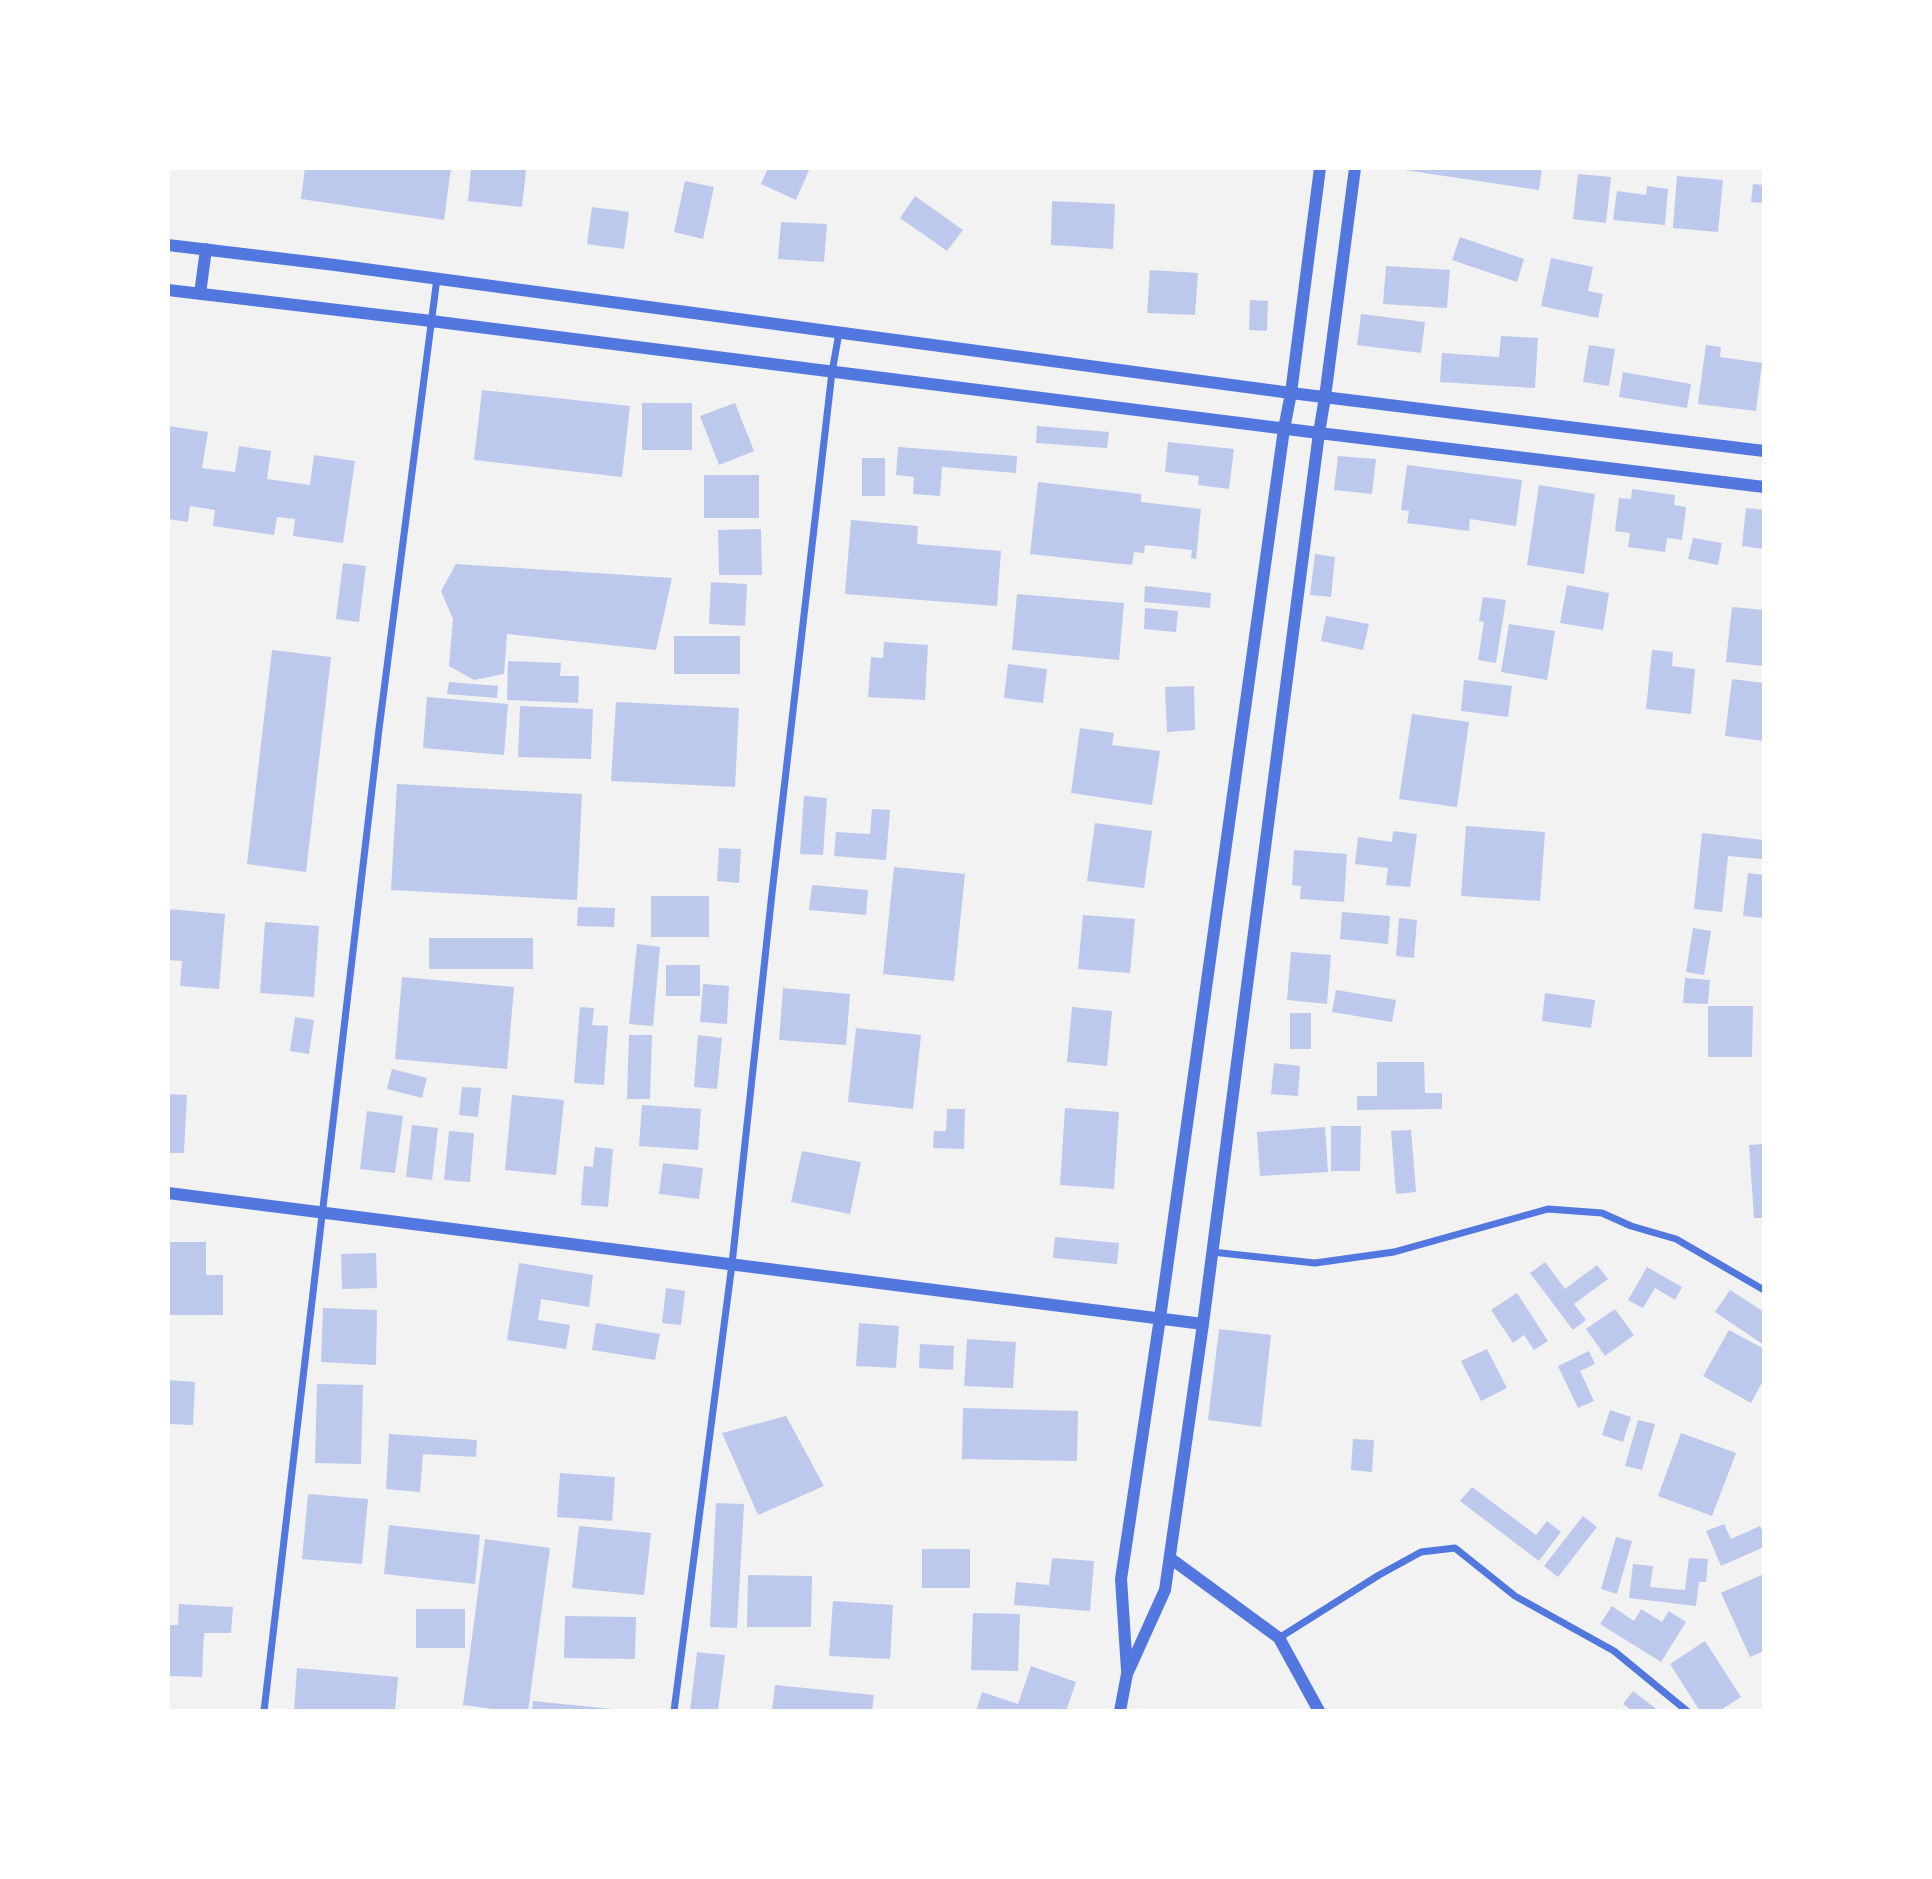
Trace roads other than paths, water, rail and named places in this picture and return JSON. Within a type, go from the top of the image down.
[{"type":"street","points":[[1127,1674],[1121,1580],[1291,393],[1320,168]]},
{"type":"street","points":[[1120,1711],[1127,1674],[1165,1590],[1170,1558],[1356,168]]},
{"type":"street","points":[[168,245],[436,278],[1291,393],[1764,451]]},
{"type":"street","points":[[200,294],[205,249]]},
{"type":"street","points":[[264,1711],[379,729],[436,278]]},
{"type":"street","points":[[168,290],[1764,487]]},
{"type":"street","points":[[674,1711],[732,1264],[772,893],[832,372],[839,333]]},
{"type":"street","points":[[168,1193],[1203,1324]]},
{"type":"street","points":[[1212,1252],[1315,1263],[1394,1252],[1548,1209],[1602,1213],[1631,1226],[1676,1239],[1764,1290]]},
{"type":"street","points":[[1279,1637],[1421,1552],[1455,1548],[1515,1596],[1614,1651],[1687,1711]]},
{"type":"street","points":[[1170,1558],[1279,1637],[1319,1711]]}]
